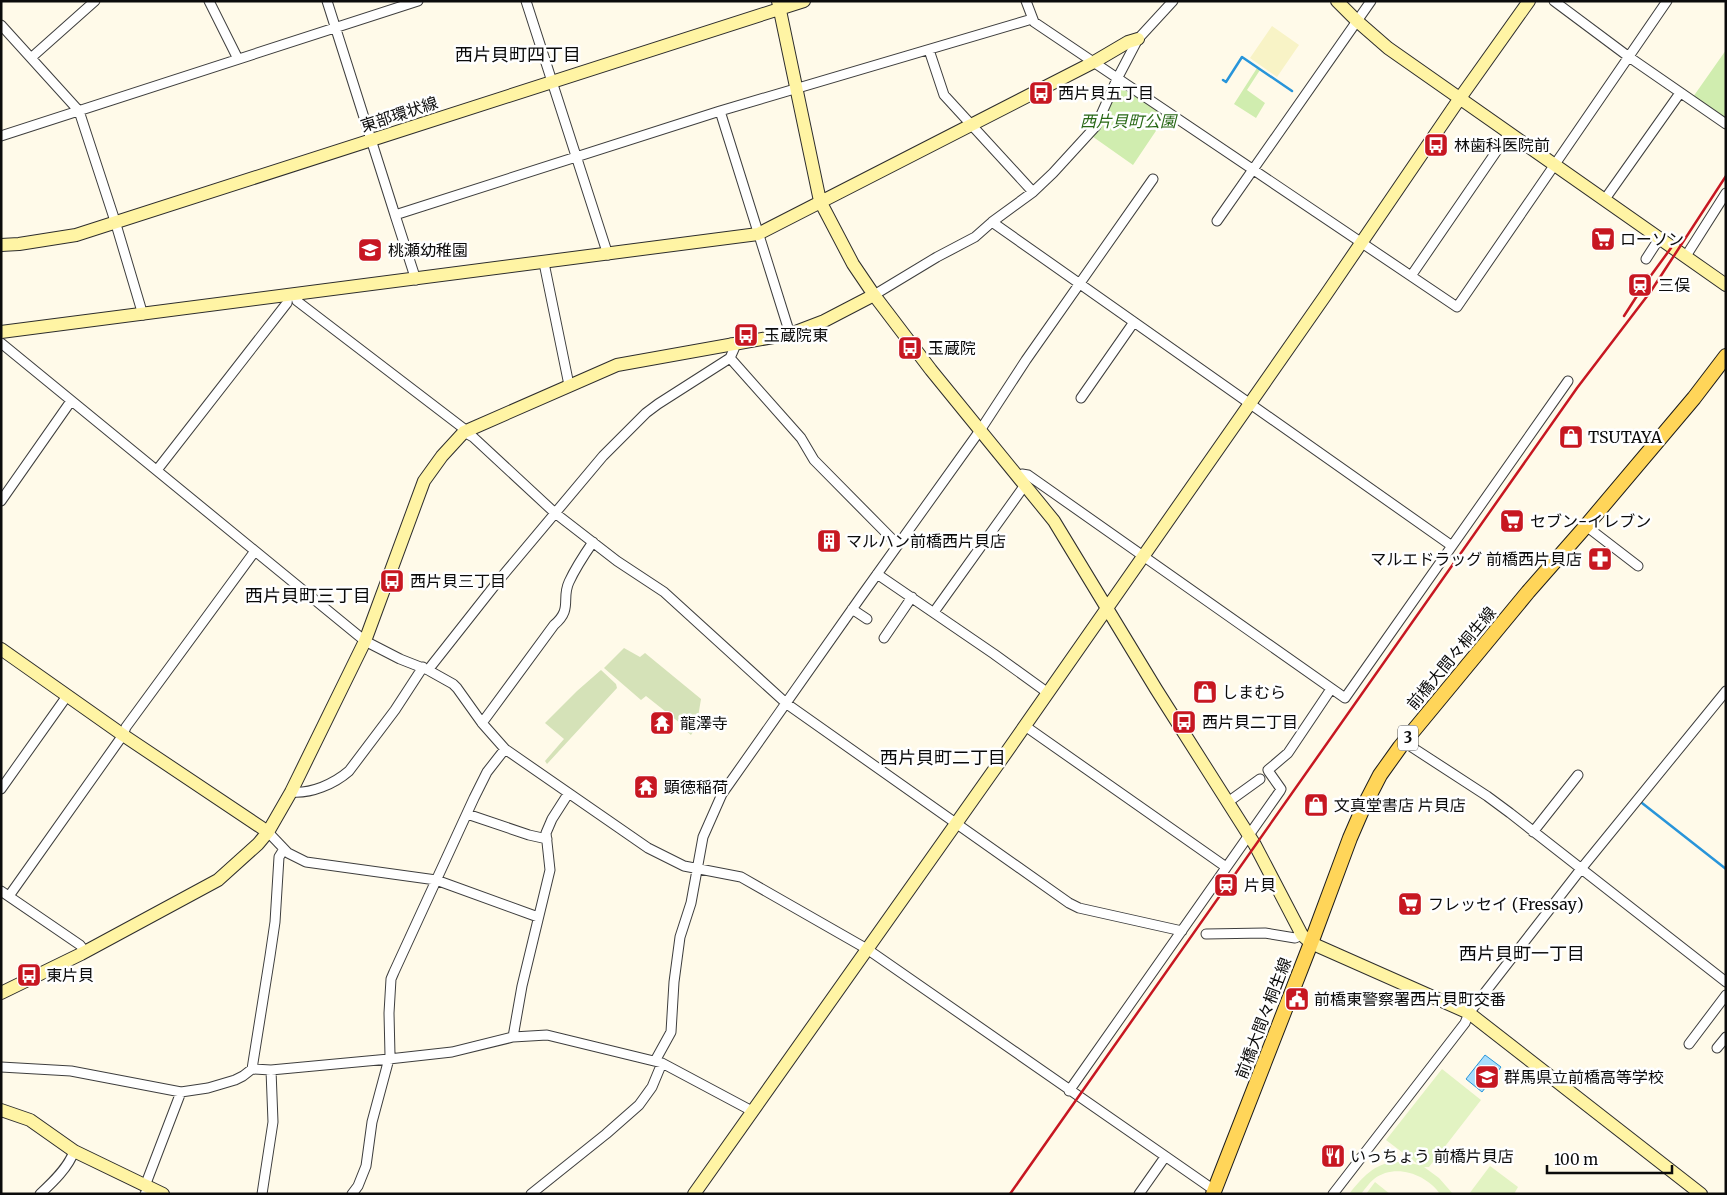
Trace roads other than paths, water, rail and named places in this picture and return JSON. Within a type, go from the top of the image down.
[{"type":"main road","name":"前橋大間々桐生線","points":[[1213,1192],[1307,939],[1362,808],[1380,774],[1404,742],[1528,592],[1694,398],[1726,356]]},
{"type":"street","points":[[32,57],[95,1]]},
{"type":"street","points":[[208,1],[238,59]]},
{"type":"street","points":[[328,1],[370,140],[416,280]]},
{"type":"street","points":[[1,136],[418,1]]},
{"type":"street","points":[[526,1],[608,255]]},
{"type":"street","name":"東部環状線","points":[[1,245],[60,239],[552,82],[779,5],[804,1]]},
{"type":"street","points":[[1026,1],[1032,19],[1117,79],[1457,307],[1667,1]]},
{"type":"street","points":[[1,993],[81,954],[218,880],[258,844],[268,832],[291,792],[365,641],[424,481],[442,456],[464,432],[617,365],[731,343],[790,334],[824,321],[975,238],[992,222],[1033,192],[1053,174],[1096,126],[1117,79],[1138,39],[1173,1]]},
{"type":"street","points":[[1337,1],[1388,48],[1726,285]]},
{"type":"street","points":[[1217,221],[1371,1]]},
{"type":"street","points":[[694,1194],[1025,726],[1529,1]]},
{"type":"street","points":[[1554,1],[1629,57],[1726,124]]},
{"type":"street","points":[[779,5],[820,201],[853,264],[931,370],[981,429],[1054,521],[1156,689],[1255,845],[1307,939]]},
{"type":"street","points":[[395,214],[720,111],[1032,19]]},
{"type":"street","points":[[1,25],[79,111],[143,315]]},
{"type":"street","points":[[1,332],[416,280],[758,234],[820,201],[972,126],[1128,42],[1138,39]]},
{"type":"street","points":[[929,50],[942,92],[1033,192]]},
{"type":"street","points":[[1605,199],[1680,93]]},
{"type":"street","points":[[720,111],[790,334]]},
{"type":"street","points":[[1411,276],[1509,133]]},
{"type":"street","points":[[531,1194],[639,1105],[652,1087],[659,1062],[671,1032],[674,982],[680,937],[691,903],[703,837],[718,801],[981,429],[1026,360],[1153,179]]},
{"type":"street","points":[[1686,256],[1726,193]]},
{"type":"street","points":[[992,222],[1452,546]]},
{"type":"street","points":[[1646,259],[1657,242]]},
{"type":"street","points":[[544,263],[569,385]]},
{"type":"street","points":[[291,295],[463,428],[464,432],[473,437],[554,513],[664,592],[787,704],[955,824],[1074,906],[1182,931]]},
{"type":"street","points":[[157,470],[287,303],[291,295]]},
{"type":"street","points":[[1081,398],[1134,322]]},
{"type":"street","points":[[1,343],[365,641],[400,659],[426,668],[458,688],[482,723],[505,749],[551,780],[568,794],[648,848],[684,866],[742,877],[867,949],[1213,1192]]},
{"type":"street","points":[[291,792],[303,792],[321,787],[340,778],[349,771],[426,668],[603,456],[646,413],[730,358],[734,349],[731,343]]},
{"type":"street","points":[[730,358],[801,438],[814,460],[898,545]]},
{"type":"street","points":[[934,612],[1021,481],[1022,474],[1028,475],[1331,690],[1343,698],[1346,697],[1568,382]]},
{"type":"street","points":[[1,501],[71,401]]},
{"type":"street","points":[[1586,526],[1638,566]]},
{"type":"street","points":[[482,723],[554,625],[560,620],[566,608],[568,584],[582,557],[593,542]]},
{"type":"street","points":[[81,954],[83,949],[80,945],[5,894],[255,550]]},
{"type":"street","points":[[877,574],[1048,693]]},
{"type":"street","points":[[884,638],[912,598]]},
{"type":"street","points":[[852,609],[867,619]]},
{"type":"street","points":[[1,649],[268,832],[276,838],[284,849],[297,858],[306,862],[436,880],[538,918]]},
{"type":"street","points":[[1069,1091],[1281,789],[1268,770],[1288,753],[1331,690]]},
{"type":"street","points":[[1333,1194],[1466,1023],[1469,1013],[1581,869],[1726,691]]},
{"type":"street","points":[[1,789],[67,696]]},
{"type":"street","points":[[1025,726],[1226,867]]},
{"type":"street","points":[[1404,742],[1487,796],[1726,982]]},
{"type":"street","points":[[352,1194],[358,1186],[366,1166],[372,1122],[389,1059],[391,979],[487,772],[505,749]]},
{"type":"street","points":[[1533,832],[1578,775]]},
{"type":"street","points":[[1228,802],[1260,780]]},
{"type":"street","points":[[513,1037],[522,986],[550,870],[546,839],[548,826],[568,794]]},
{"type":"street","points":[[467,814],[529,836],[546,839]]},
{"type":"street","points":[[252,1069],[270,956],[280,857],[284,849]]},
{"type":"street","points":[[1206,934],[1265,933],[1307,939],[1469,1013],[1695,1192]]},
{"type":"street","points":[[1689,1044],[1726,995]]},
{"type":"street","points":[[1,1067],[72,1071],[181,1092],[208,1088],[235,1080],[252,1069],[271,1070],[452,1052],[513,1037],[547,1035],[659,1062],[752,1111]]},
{"type":"street","points":[[1717,1048],[1726,1036]]},
{"type":"street","points":[[262,1194],[273,1122],[271,1070]]},
{"type":"street","points":[[145,1190],[181,1092]]},
{"type":"street","points":[[1,1110],[30,1120],[74,1151],[145,1190],[163,1194]]},
{"type":"street","points":[[40,1194],[72,1157],[74,1151]]},
{"type":"street","points":[[1139,1194],[1165,1157]]},
{"type":"water","points":[[1485,1055],[1501,1067],[1482,1092],[1466,1079]]},
{"type":"waterway","points":[[1223,80],[1226,82],[1242,57],[1292,91]]},
{"type":"waterway","points":[[1642,803],[1726,869]]},
{"type":"railway","points":[[1010,1194],[1577,388],[1651,291],[1726,176]]},
{"type":"railway","points":[[1624,316],[1671,248]]},
{"type":"place","name":"西片貝五丁目","points":[[1041,93]]},
{"type":"place","name":"林歯科医院前","points":[[1436,145]]},
{"type":"place","name":"ローソン","points":[[1603,239]]},
{"type":"place","name":"桃瀬幼稚園","points":[[370,250]]},
{"type":"place","name":"三俣","points":[[1640,285]]},
{"type":"place","name":"玉蔵院東","points":[[746,335]]},
{"type":"place","name":"玉蔵院","points":[[910,348]]},
{"type":"place","name":"TSUTAYA","points":[[1571,437]]},
{"type":"place","name":"セブン-イレブン","points":[[1512,521]]},
{"type":"place","name":"マルハン前橋西片貝店","points":[[829,541]]},
{"type":"place","name":"マルエドラッグ 前橋西片貝店","points":[[1600,559]]},
{"type":"place","name":"西片貝三丁目","points":[[392,581]]},
{"type":"place","name":"しまむら","points":[[1205,692]]},
{"type":"place","name":"西片貝二丁目","points":[[1184,722]]},
{"type":"place","name":"龍澤寺","points":[[662,723]]},
{"type":"place","name":"顕徳稲荷","points":[[646,787]]},
{"type":"place","name":"文真堂書店 片貝店","points":[[1316,805]]},
{"type":"place","name":"片貝","points":[[1226,885]]},
{"type":"place","name":"フレッセイ (Fressay)","points":[[1410,904]]},
{"type":"place","name":"東片貝","points":[[29,975]]},
{"type":"place","name":"前橋東警察署西片貝町交番","points":[[1297,999]]},
{"type":"place","name":"群馬県立前橋高等学校","points":[[1487,1077]]},
{"type":"place","name":"いっちょう 前橋片貝店","points":[[1333,1156]]},
{"type":"district","name":"西片貝町四丁目","points":[[518,55]]},
{"type":"district","name":"西片貝町三丁目","points":[[308,596]]},
{"type":"district","name":"西片貝町二丁目","points":[[943,758]]},
{"type":"district","name":"西片貝町一丁目","points":[[1522,954]]},
{"type":"park label","name":"西片貝町公園","points":[[1128,121]]}]
